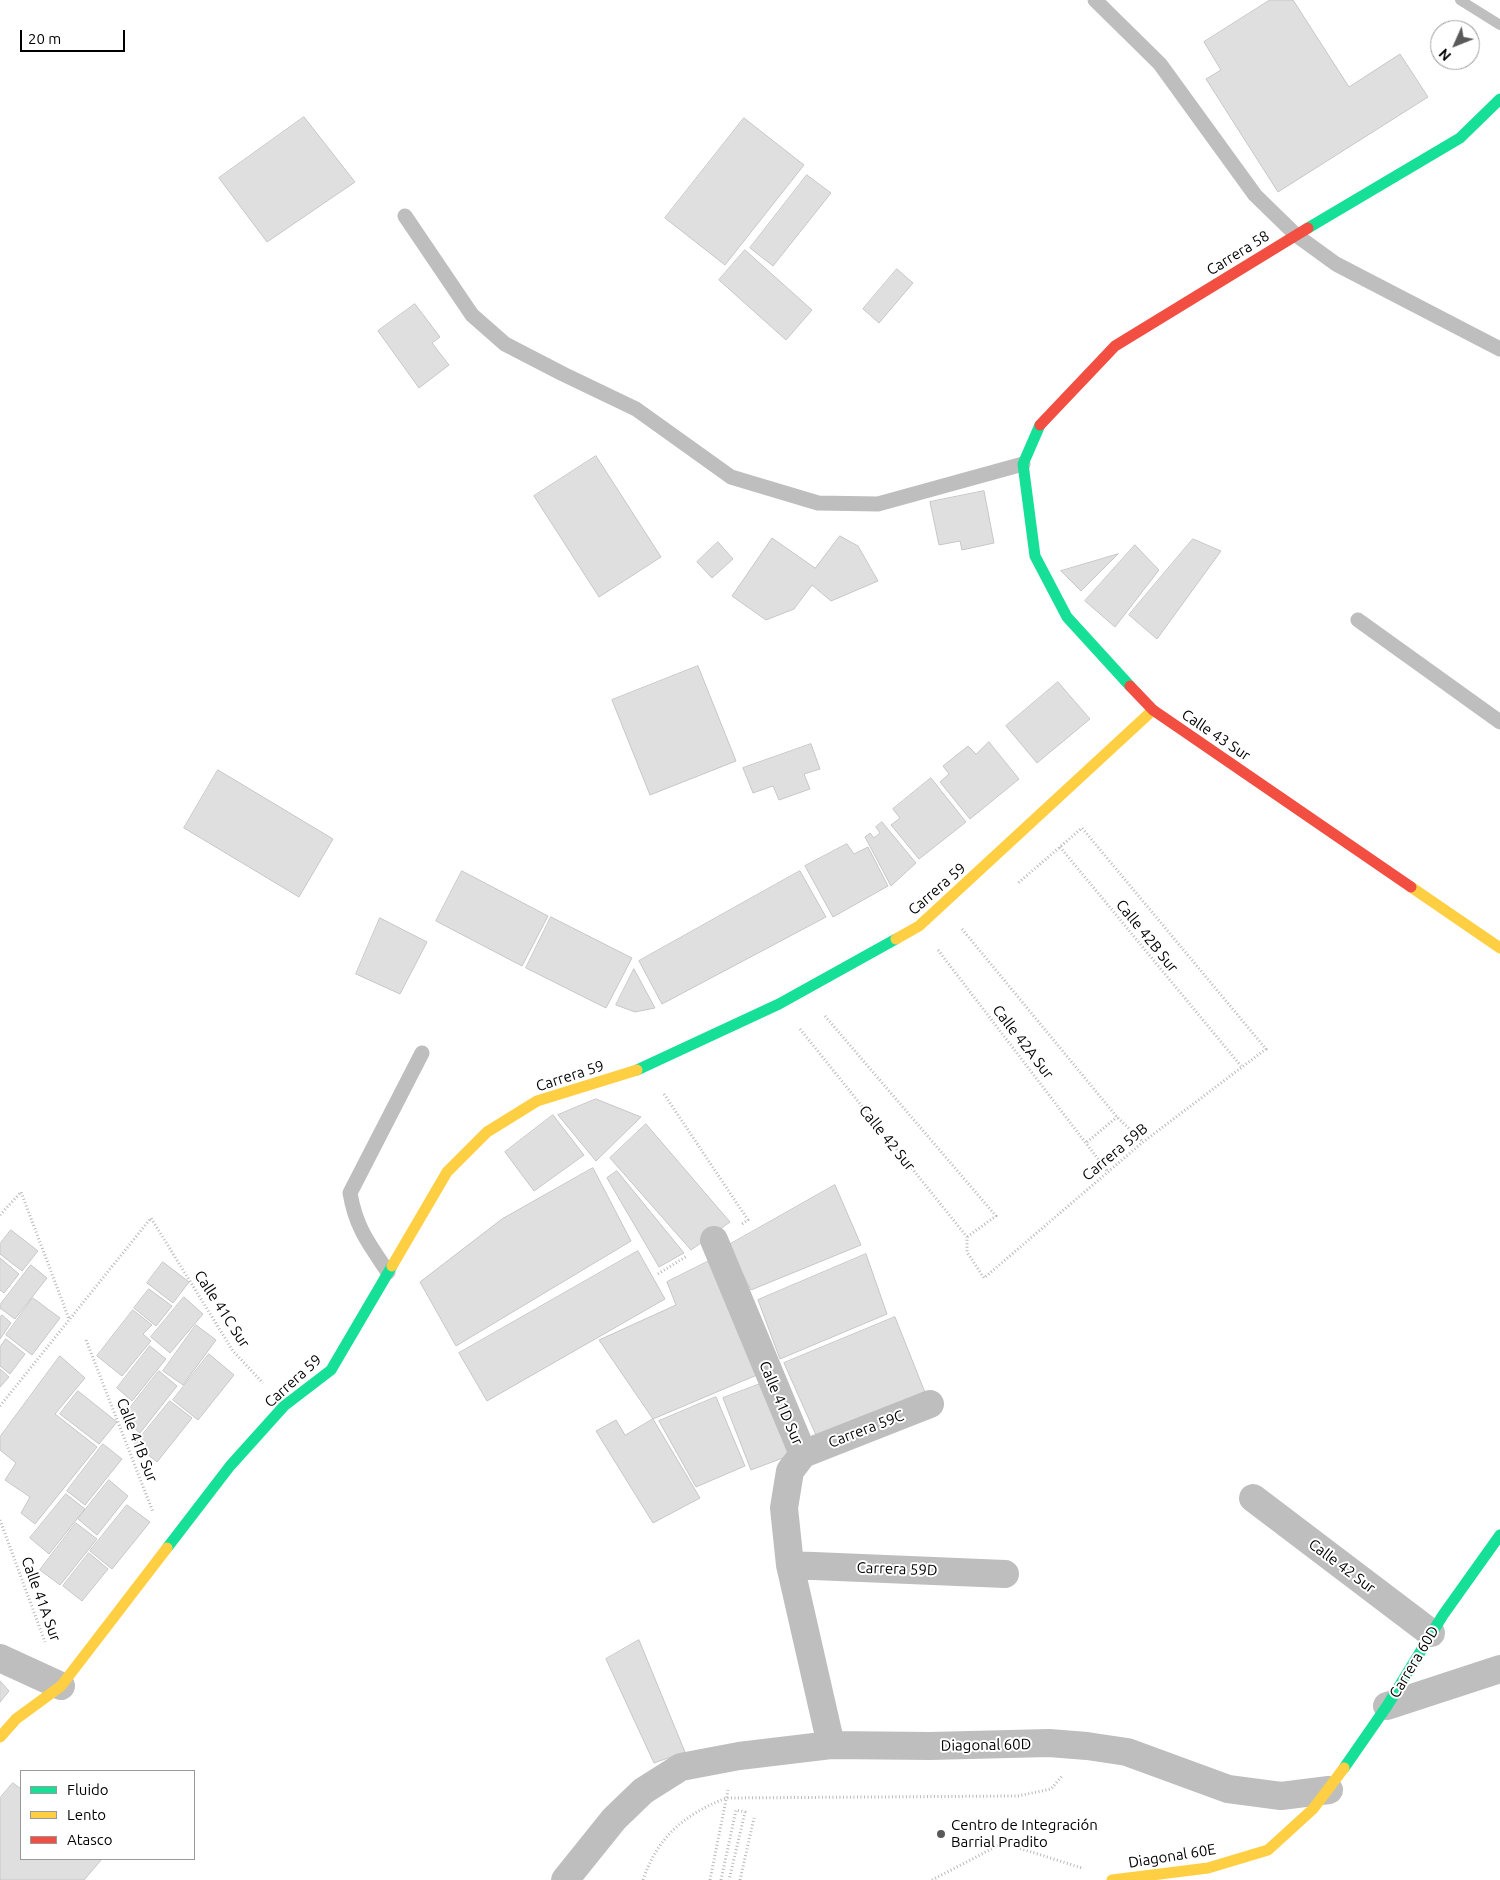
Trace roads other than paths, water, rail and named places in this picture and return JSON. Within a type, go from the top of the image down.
[{"type":"main road","name":"Carrera 58","points":[[1023,464],[1040,421],[1115,346],[1296,235],[1460,138],[1500,99]]},
{"type":"main road","name":"Calle 43 Sur","points":[[1023,464],[1035,556],[1067,617],[1153,710],[1500,948]]},
{"type":"main road","name":"Carrera 59","points":[[0,1737],[16,1719],[61,1686],[230,1466],[284,1406],[331,1370],[447,1172],[487,1132],[538,1101],[645,1067],[779,1004],[919,926],[1037,820],[1153,710]]},
{"type":"main road","name":"Carrera 60D","points":[[1329,1790],[1388,1706],[1431,1633],[1500,1535]]},
{"type":"main road","name":"Diagonal 60E","points":[[1113,1880],[1208,1868],[1268,1850],[1314,1809],[1329,1790]]},
{"type":"street","name":"Calle 41D Sur","points":[[714,1240],[803,1454],[790,1470],[784,1508],[790,1565],[831,1745]]},
{"type":"street","name":"Carrera 59C","points":[[803,1454],[930,1404]]},
{"type":"street","name":"Calle 42 Sur","points":[[1254,1498],[1431,1633]]},
{"type":"street","name":"Carrera 59D","points":[[790,1565],[1005,1574]]},
{"type":"street","points":[[0,1658],[61,1686]]},
{"type":"street","points":[[1388,1706],[1500,1669]]},
{"type":"street","name":"Diagonal 60D","points":[[565,1880],[614,1819],[643,1790],[681,1767],[739,1756],[831,1745],[930,1746],[1049,1743],[1086,1746],[1127,1752],[1228,1789],[1281,1796],[1329,1790]]},
{"type":"lane","points":[[1095,0],[1160,64],[1255,195],[1296,235],[1336,264],[1500,348]]},
{"type":"lane","points":[[405,216],[472,315],[504,344],[636,409],[731,476],[818,503],[878,504],[1023,464]]},
{"type":"lane","points":[[1358,620],[1500,722]]},
{"type":"lane","points":[[388,1272],[366,1240],[354,1216],[350,1193],[422,1053]]},
{"type":"waterway","points":[[1460,0],[1500,25]]},
{"type":"place","name":"Centro de Integración Barrial Pradito","points":[[941,1834]]}]
